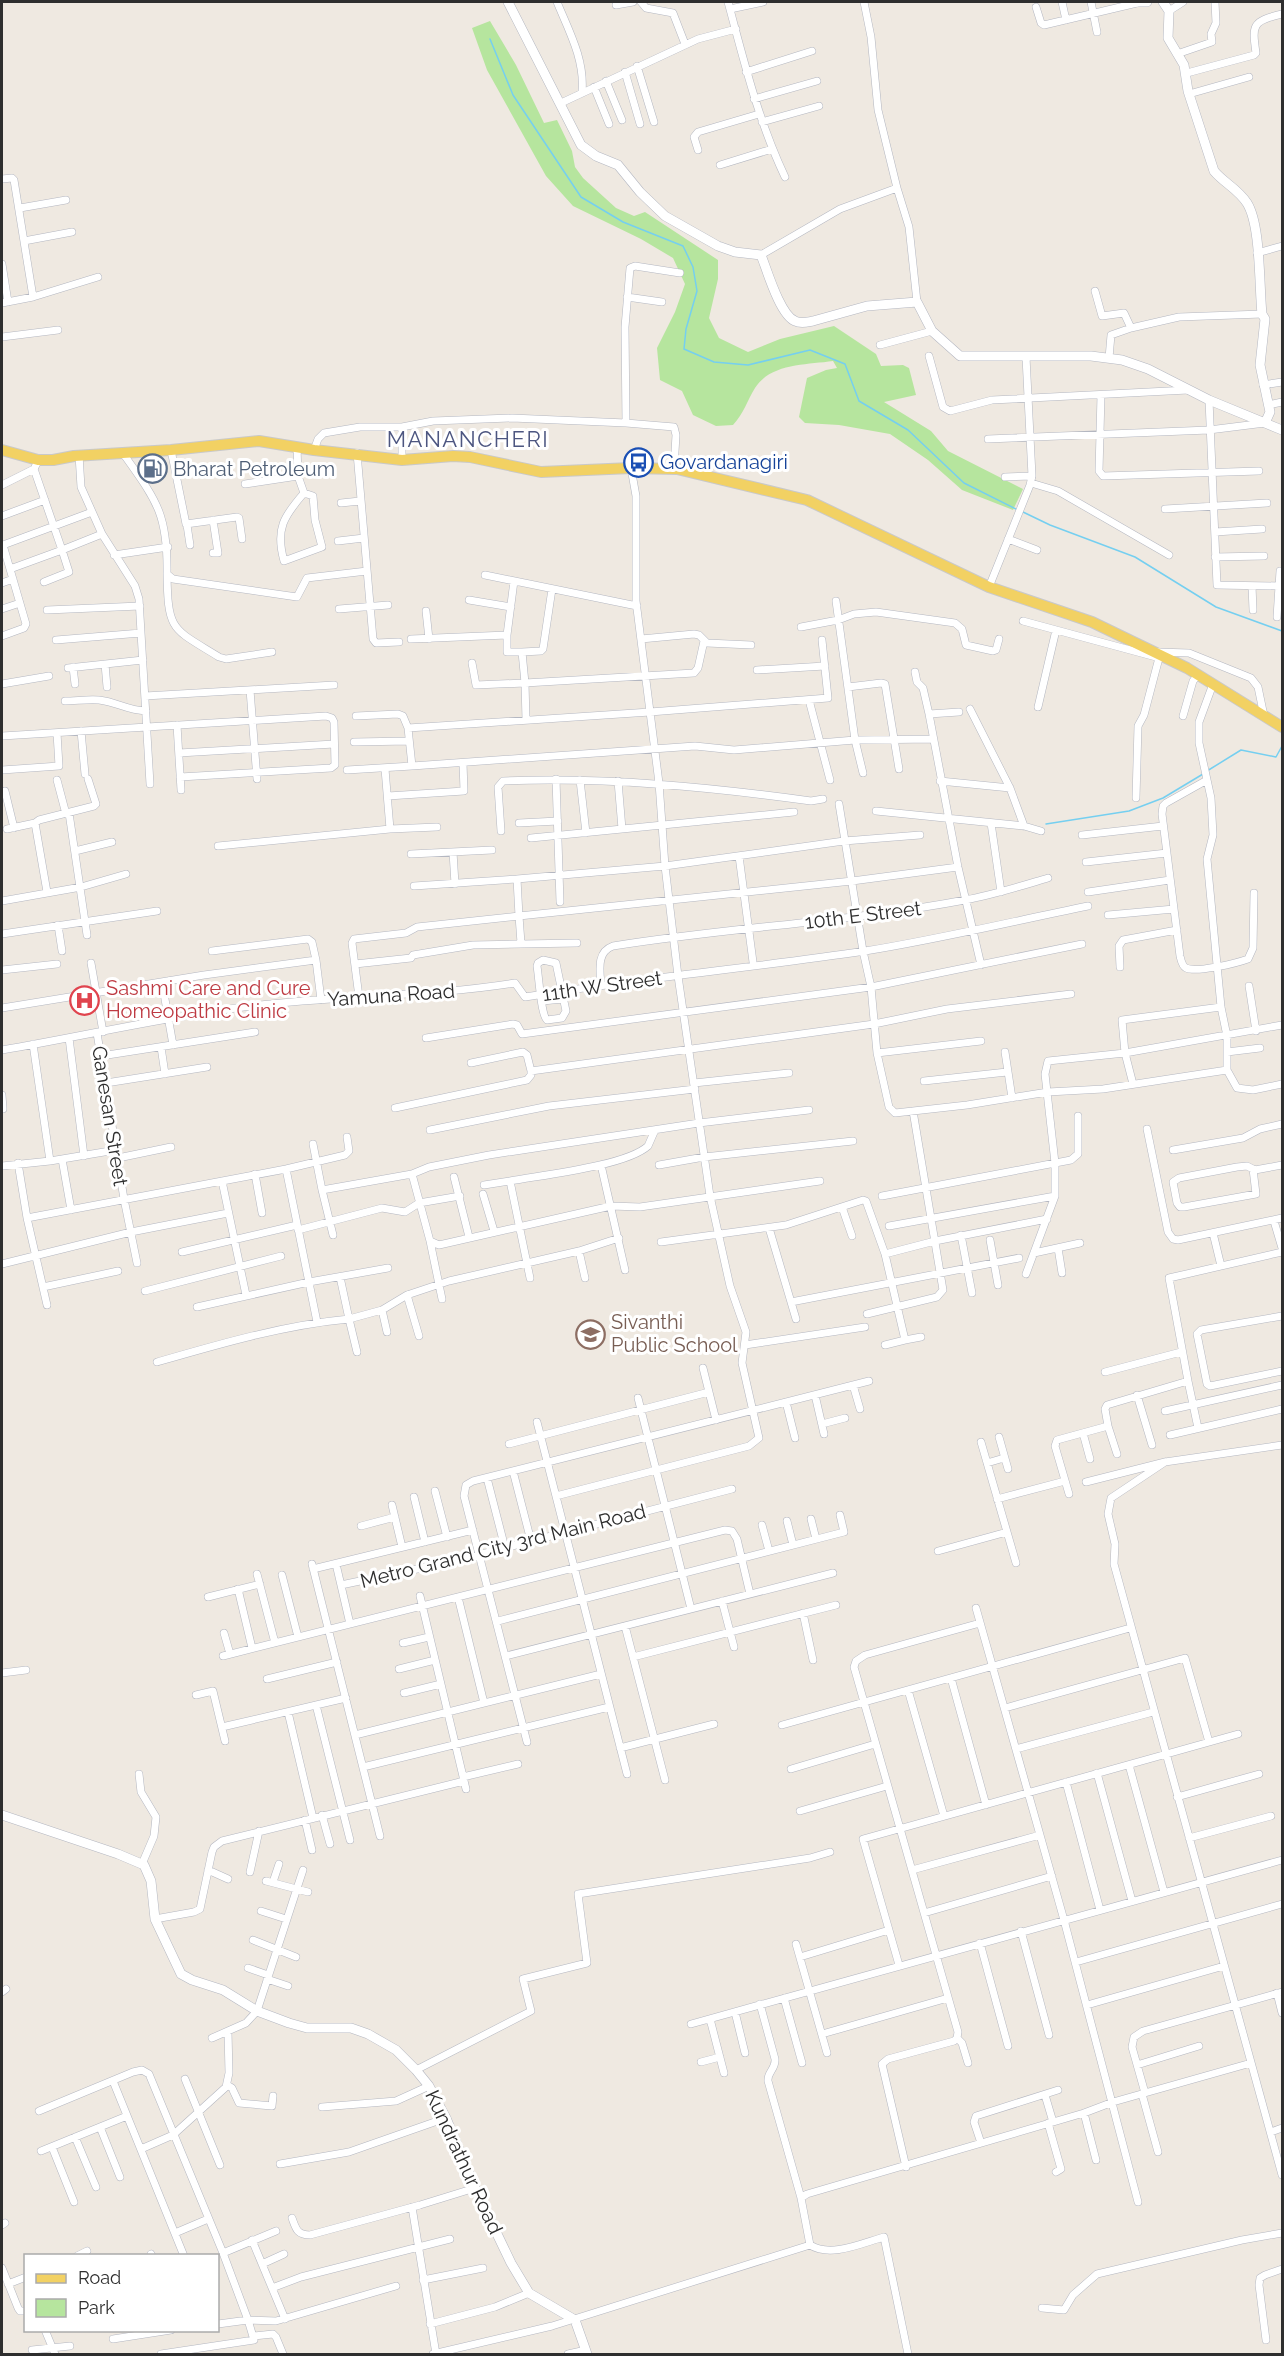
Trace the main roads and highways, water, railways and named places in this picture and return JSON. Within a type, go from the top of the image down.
[{"type":"main road","points":[[2,450],[36,464],[80,455],[171,450],[253,441],[402,460],[470,457],[541,472],[674,468],[807,500],[989,587],[1092,622],[1198,675],[1282,727]]},
{"type":"waterway","points":[[490,39],[513,95],[581,197],[623,222],[683,246],[693,267],[697,291],[686,329],[684,349],[714,362],[748,365],[810,350],[845,364],[859,401],[908,430],[964,483],[1018,510]]},
{"type":"waterway","points":[[1023,512],[1050,525],[1135,557],[1216,607],[1282,631]]},
{"type":"waterway","points":[[1207,771],[1241,750],[1276,757],[1282,746]]},
{"type":"waterway","points":[[1046,824],[1129,811],[1163,798],[1203,774]]},
{"type":"place","name":"Govardanagiri","points":[[639,462]]},
{"type":"place","name":"Bharat Petroleum","points":[[152,469]]},
{"type":"place","name":"Sashmi Care and Cure Homeopathic Clinic","points":[[85,1000]]},
{"type":"place","name":"Sivanthi Public School","points":[[590,1334]]},
{"type":"district","name":"MANANCHERI","points":[[468,439]]}]
